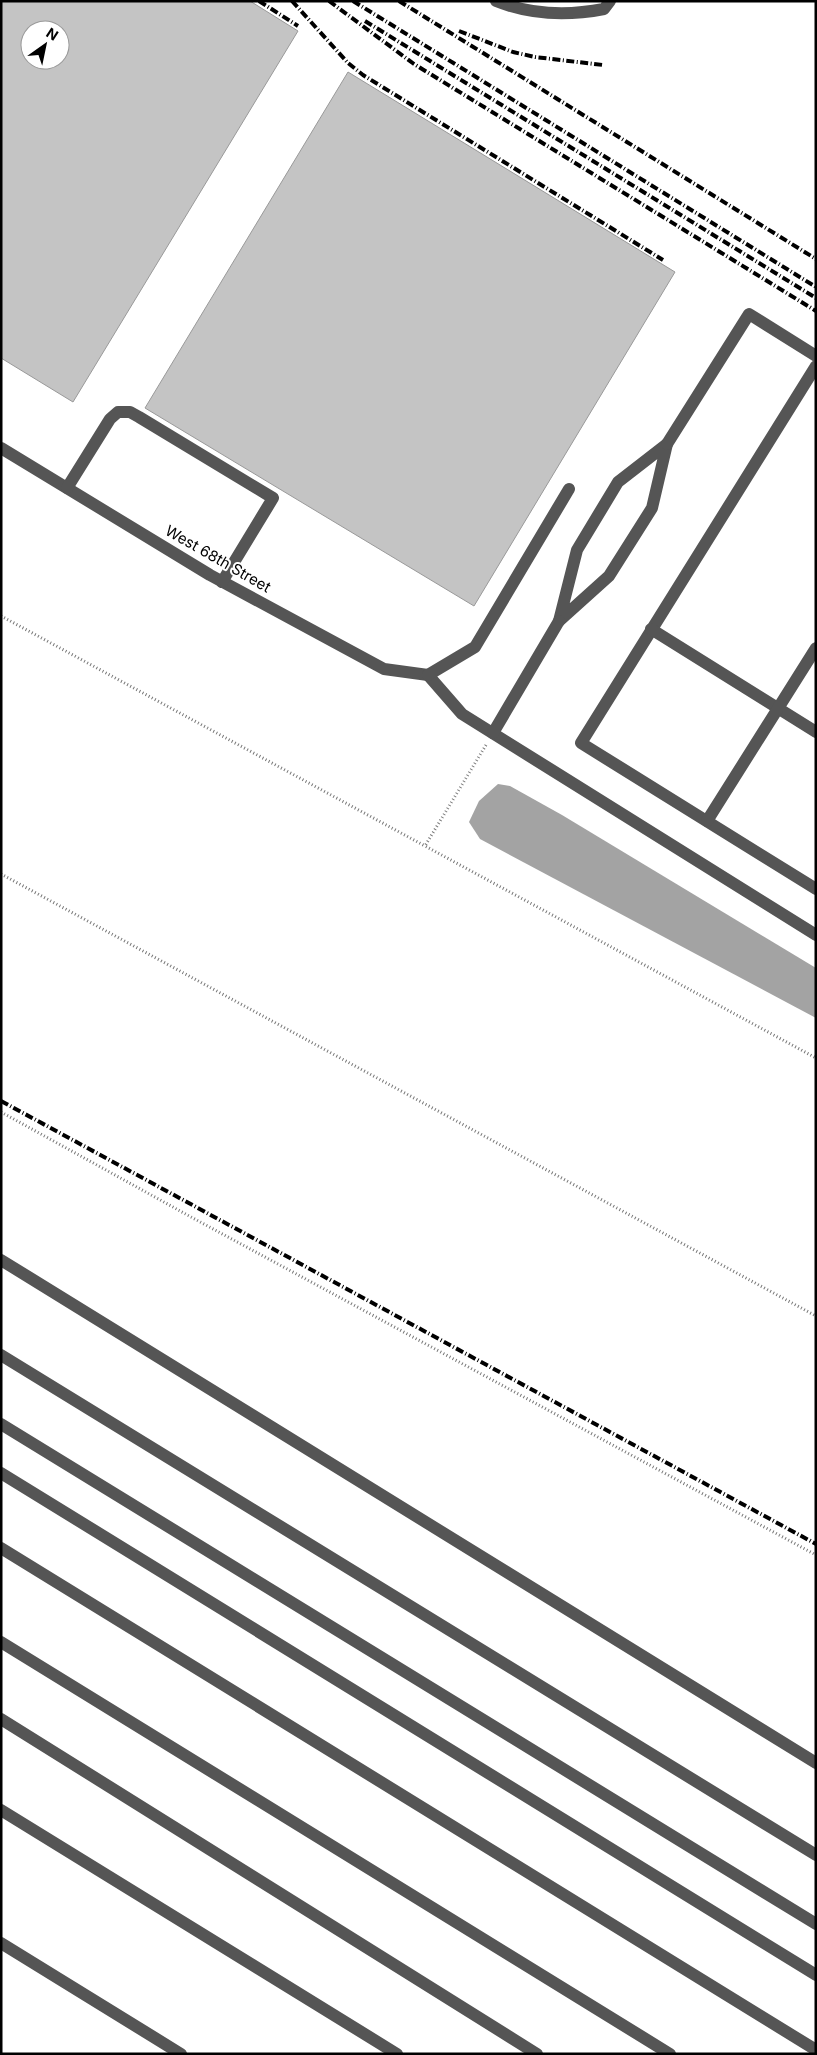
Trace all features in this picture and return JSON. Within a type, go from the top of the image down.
[{"type":"street","points":[[496,1],[545,14],[580,14],[604,9],[610,1]]},
{"type":"street","points":[[559,621],[609,576],[652,508],[668,444],[749,314],[816,356]]},
{"type":"street","points":[[816,366],[581,743],[816,889]]},
{"type":"street","points":[[67,488],[110,418],[118,412],[130,412],[273,498],[222,582]]},
{"type":"street","points":[[493,733],[559,621],[577,550],[618,482],[668,444]]},
{"type":"street","name":"West 68th Street","points":[[1,448],[222,582],[384,668],[428,675]]},
{"type":"street","points":[[569,489],[475,647],[428,675],[462,714],[816,935]]},
{"type":"street","points":[[651,629],[816,732]]},
{"type":"street","points":[[707,821],[816,648]]},
{"type":"street","points":[[1,1260],[816,1763]]},
{"type":"street","points":[[1,1355],[816,1855]]},
{"type":"street","points":[[1,1424],[816,1924]]},
{"type":"street","points":[[1,1473],[816,1975]]},
{"type":"street","points":[[1,1548],[816,2050]]},
{"type":"street","points":[[1,1642],[670,2054]]},
{"type":"street","points":[[1,1720],[537,2054]]},
{"type":"street","points":[[1,1810],[397,2054]]},
{"type":"street","points":[[1,1943],[181,2054]]},
{"type":"path","points":[[1,616],[816,1058]]},
{"type":"path","points":[[425,846],[493,733]]},
{"type":"path","points":[[1,874],[816,1316]]},
{"type":"path","points":[[1,1112],[191,1217],[816,1555]]},
{"type":"shaded area","points":[[498,784],[510,786],[562,815],[816,968],[816,1018],[480,839],[469,822],[479,801]]},
{"type":"building","points":[[1,1],[250,1],[298,31],[73,402],[1,358]]},
{"type":"building","points":[[348,72],[675,272],[474,606],[145,408]]},
{"type":"railway","points":[[259,1],[298,26]]},
{"type":"railway","points":[[292,1],[348,63],[363,75],[663,260]]},
{"type":"railway","points":[[329,1],[414,64],[816,311]]},
{"type":"railway","points":[[353,1],[816,287]]},
{"type":"railway","points":[[399,1],[816,259]]},
{"type":"railway","points":[[365,21],[816,298]]},
{"type":"railway","points":[[459,31],[513,52],[535,57],[603,65]]},
{"type":"railway","points":[[1,1101],[816,1544]]}]
